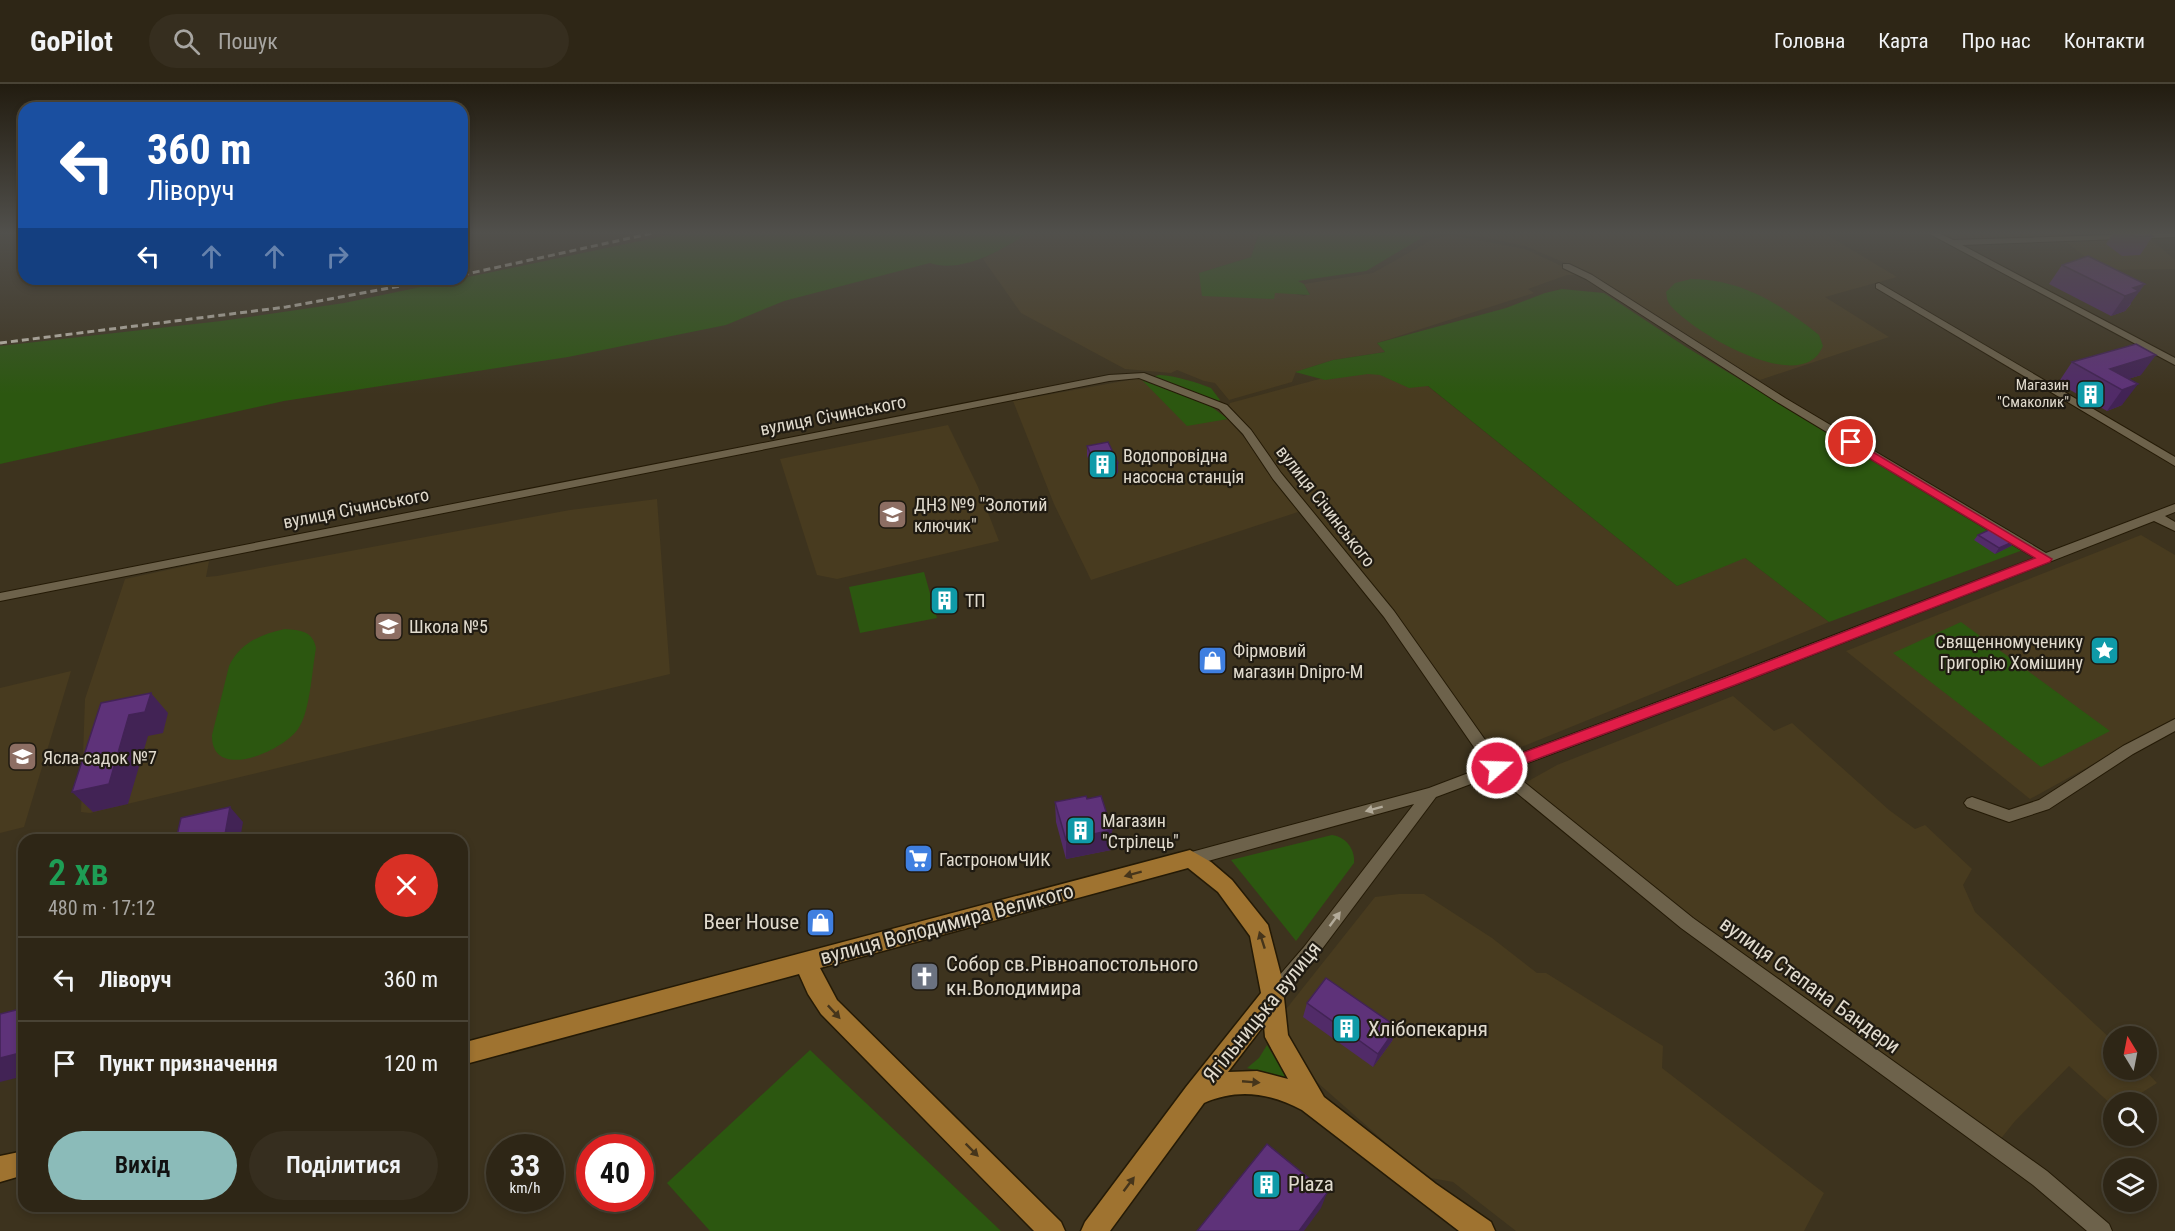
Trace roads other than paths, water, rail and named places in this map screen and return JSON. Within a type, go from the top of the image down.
[{"type":"main road","name":"вулиця Володимира Великого","points":[[468,1052],[1190,859]]},
{"type":"main road","points":[[1190,859],[1225,886],[1255,923],[1264,942],[1277,1037],[1315,1104]]},
{"type":"main road","points":[[806,962],[816,987],[829,1007],[1053,1231]]},
{"type":"main road","name":"Ягільницька вулиця","points":[[1094,1231],[1195,1095],[1272,997]]},
{"type":"main road","points":[[1195,1095],[1217,1085],[1242,1081],[1267,1084],[1292,1092],[1315,1104],[1422,1189],[1482,1231]]},
{"type":"main road","points":[[0,1168],[18,1164]]},
{"type":"street","points":[[1601,287],[1781,400],[2046,559]]},
{"type":"street","points":[[1880,287],[2175,462]]},
{"type":"street","points":[[2033,287],[2175,362]]},
{"type":"street","name":"вулиця Січинського","points":[[0,597],[1109,378],[1140,375],[1223,407],[1247,432],[1277,476],[1389,614],[1497,768]]},
{"type":"street","points":[[1431,793],[1730,681],[2175,508]]},
{"type":"street","points":[[2155,516],[2175,527]]},
{"type":"street","points":[[1972,803],[2008,816],[2044,805],[2128,750],[2175,724]]},
{"type":"street","name":"вулиця Степана Бандери","points":[[1497,768],[1687,923],[2040,1178],[2102,1231]]},
{"type":"street","name":"вулиця Володимира Великого","points":[[1190,859],[1431,793]]},
{"type":"street","name":"Ягільницька вулиця","points":[[1272,997],[1310,952],[1431,793]]},
{"type":"railway","points":[[0,343],[286,307],[398,287]]},
{"type":"place","name":"Магазин \"Смаколик\"","points":[[2090,394]]},
{"type":"place","name":"Водопровідна насосна станція","points":[[1102,465]]},
{"type":"place","name":"ДНЗ №9 \"Золотий ключик\"","points":[[893,514]]},
{"type":"place","name":"ТП","points":[[944,600]]},
{"type":"place","name":"Школа №5","points":[[388,626]]},
{"type":"place","name":"Священномученику Григорію Хомішину","points":[[2104,651]]},
{"type":"place","name":"Фірмовий магазин Dnipro-M","points":[[1212,660]]},
{"type":"place","name":"Ясла-садок №7","points":[[22,757]]},
{"type":"place","name":"Магазин \"Стрілець\"","points":[[1081,830]]},
{"type":"place","name":"ГастрономЧИК","points":[[918,859]]},
{"type":"place","name":"Beer House","points":[[820,922]]},
{"type":"place","name":"Собор св.Рівноапостольного кн.Володимира","points":[[925,976]]},
{"type":"place","name":"Хлібопекарня","points":[[1347,1029]]},
{"type":"place","name":"Plaza","points":[[1267,1184]]}]
